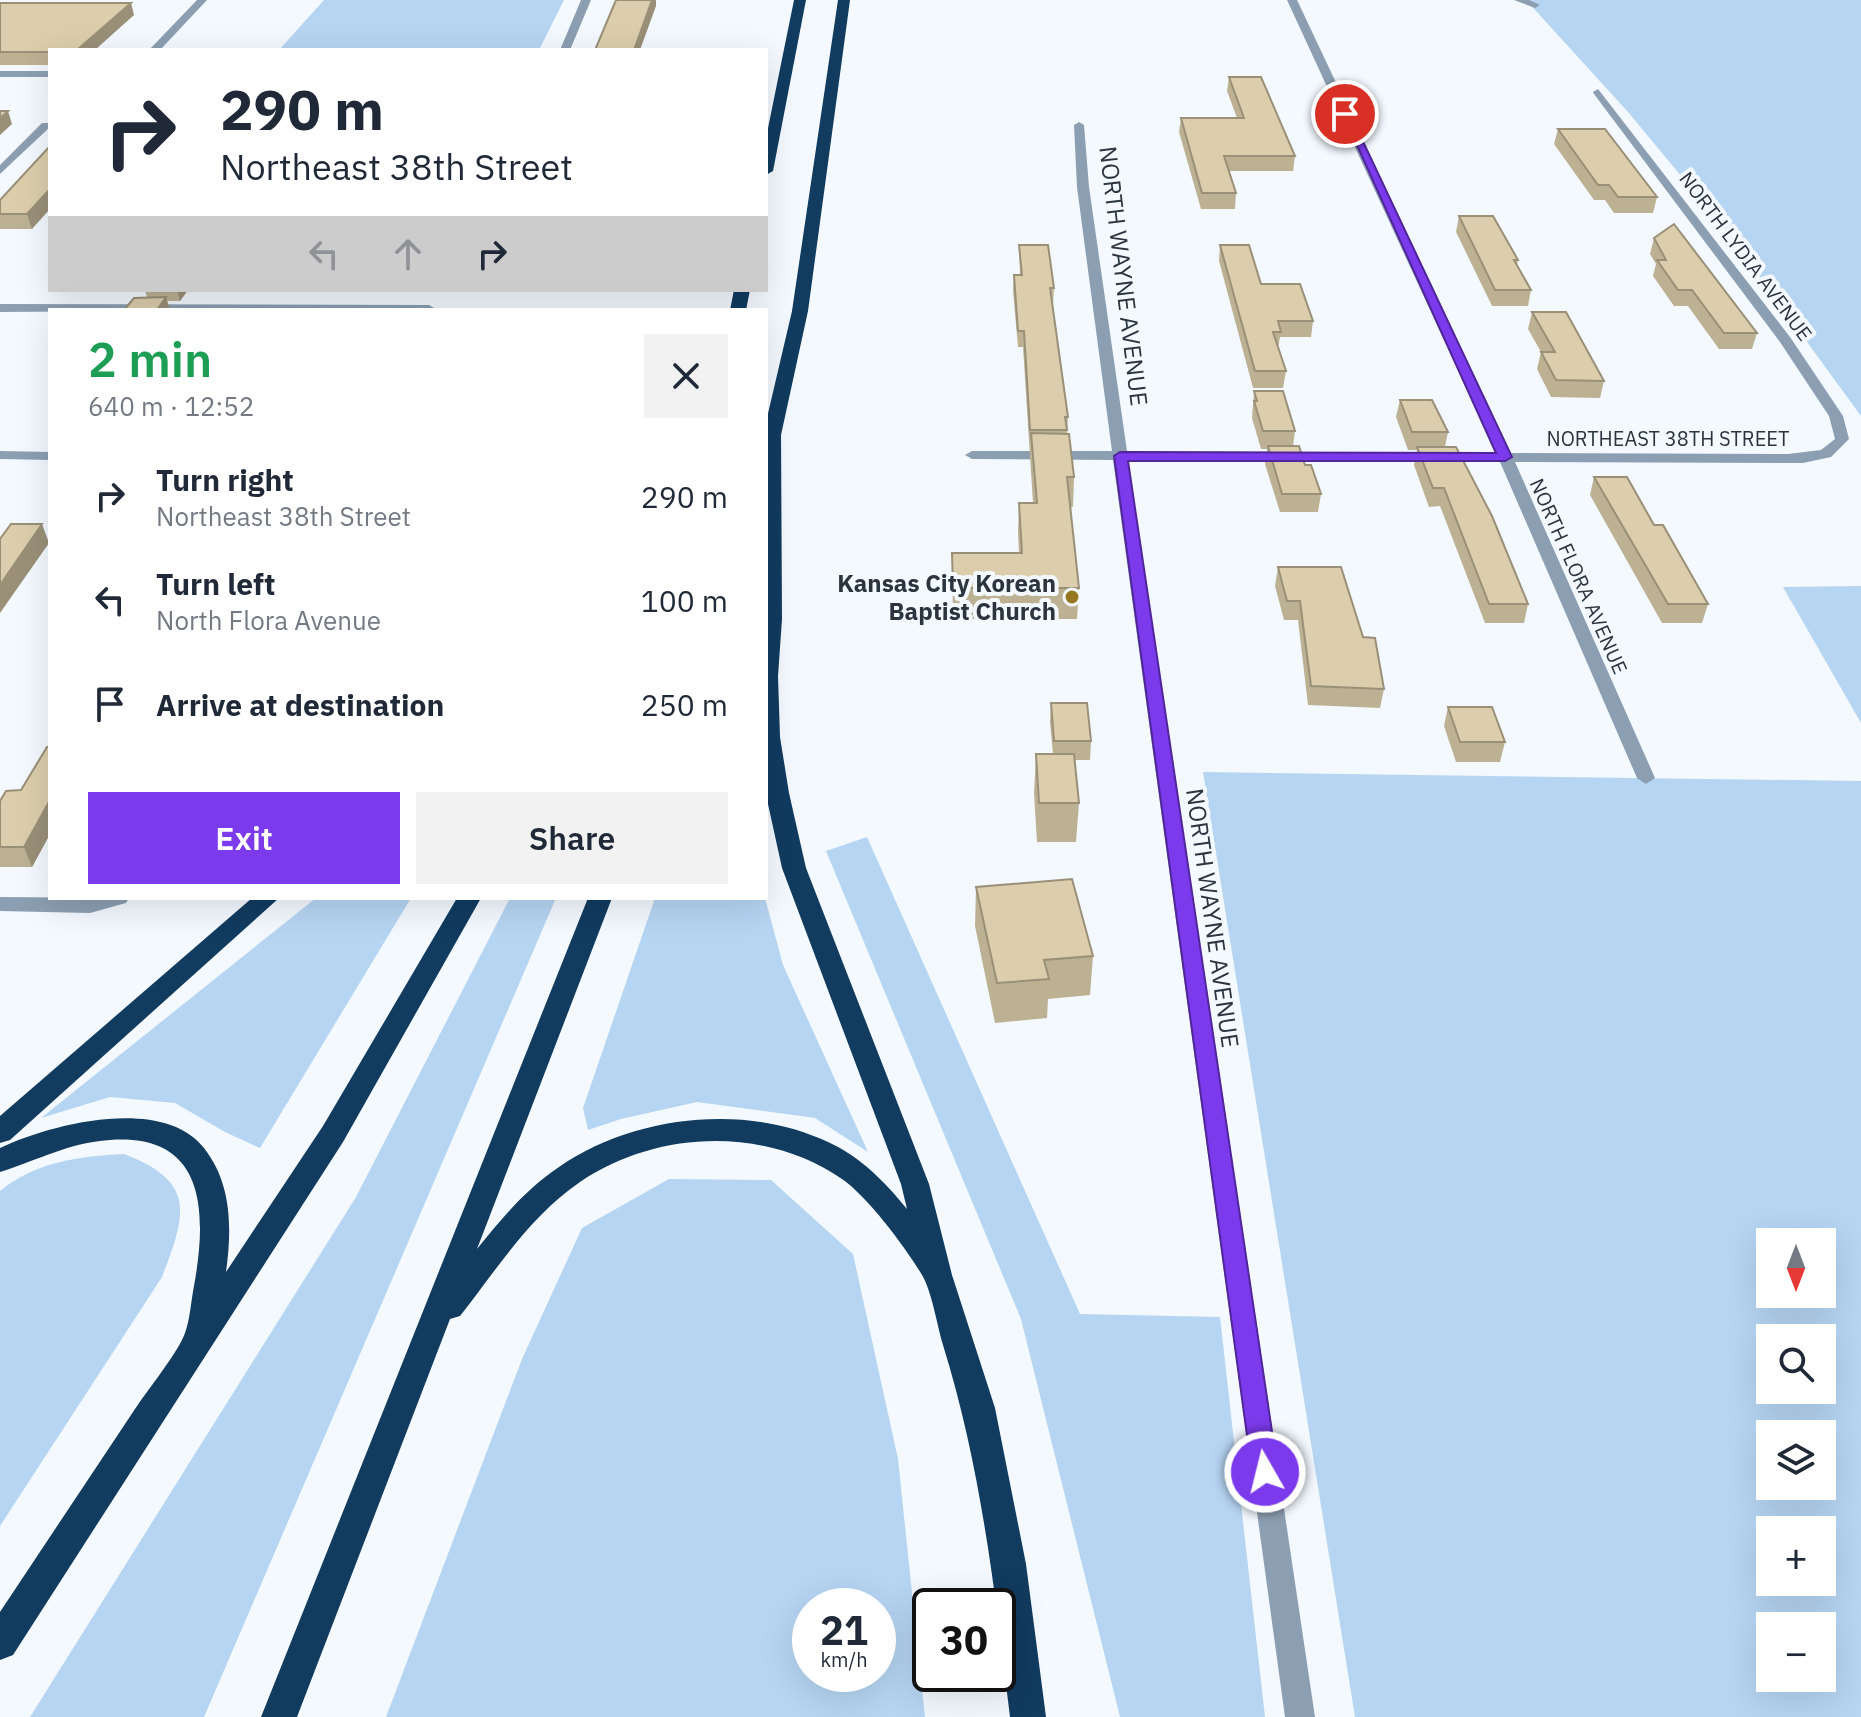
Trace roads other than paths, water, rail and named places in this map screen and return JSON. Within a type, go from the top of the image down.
[{"type":"highway","points":[[768,161],[800,0]]},
{"type":"highway","points":[[768,665],[772,619],[770,447],[800,311],[844,0]]},
{"type":"highway","points":[[768,706],[777,793],[794,868],[915,1184],[937,1275],[979,1408],[1009,1564],[1028,1717]]},
{"type":"highway","points":[[0,1132],[265,900]]},
{"type":"highway","points":[[0,1643],[333,1134],[468,900]]},
{"type":"highway","points":[[279,1717],[599,900]]},
{"type":"highway","points":[[0,1161],[67,1133],[103,1128],[159,1135],[180,1144],[194,1155],[207,1176],[215,1230],[199,1340]]},
{"type":"highway","points":[[434,1325],[539,1199],[565,1179],[595,1160],[629,1147],[673,1134],[716,1129],[759,1133],[828,1154],[855,1173],[874,1192],[937,1275]]},
{"type":"street","points":[[156,48],[202,0]]},
{"type":"street","points":[[566,48],[586,0]]},
{"type":"street","name":"NORTH FLORA AVENUE","points":[[1292,0],[1505,457],[1646,778]]},
{"type":"street","points":[[1519,0],[1535,5]]},
{"type":"street","points":[[0,74],[48,74]]},
{"type":"street","name":"NORTH LYDIA AVENUE","points":[[1598,92],[1785,340],[1841,431],[1842,439],[1833,450]]},
{"type":"street","points":[[0,171],[46,125]]},
{"type":"street","name":"NORTH WAYNE AVENUE","points":[[1079,125],[1083,187],[1120,456],[1300,1717]]},
{"type":"street","points":[[285,308],[430,306]]},
{"type":"street","points":[[0,308],[48,308]]},
{"type":"street","name":"NORTHEAST 38TH STREET","points":[[972,455],[1788,459],[1819,456],[1833,450]]},
{"type":"street","points":[[0,474],[7,455],[48,456]]},
{"type":"street","points":[[0,904],[90,906],[112,900]]},
{"type":"place","name":"Kansas City Korean Baptist Church","points":[[1072,597]]}]
